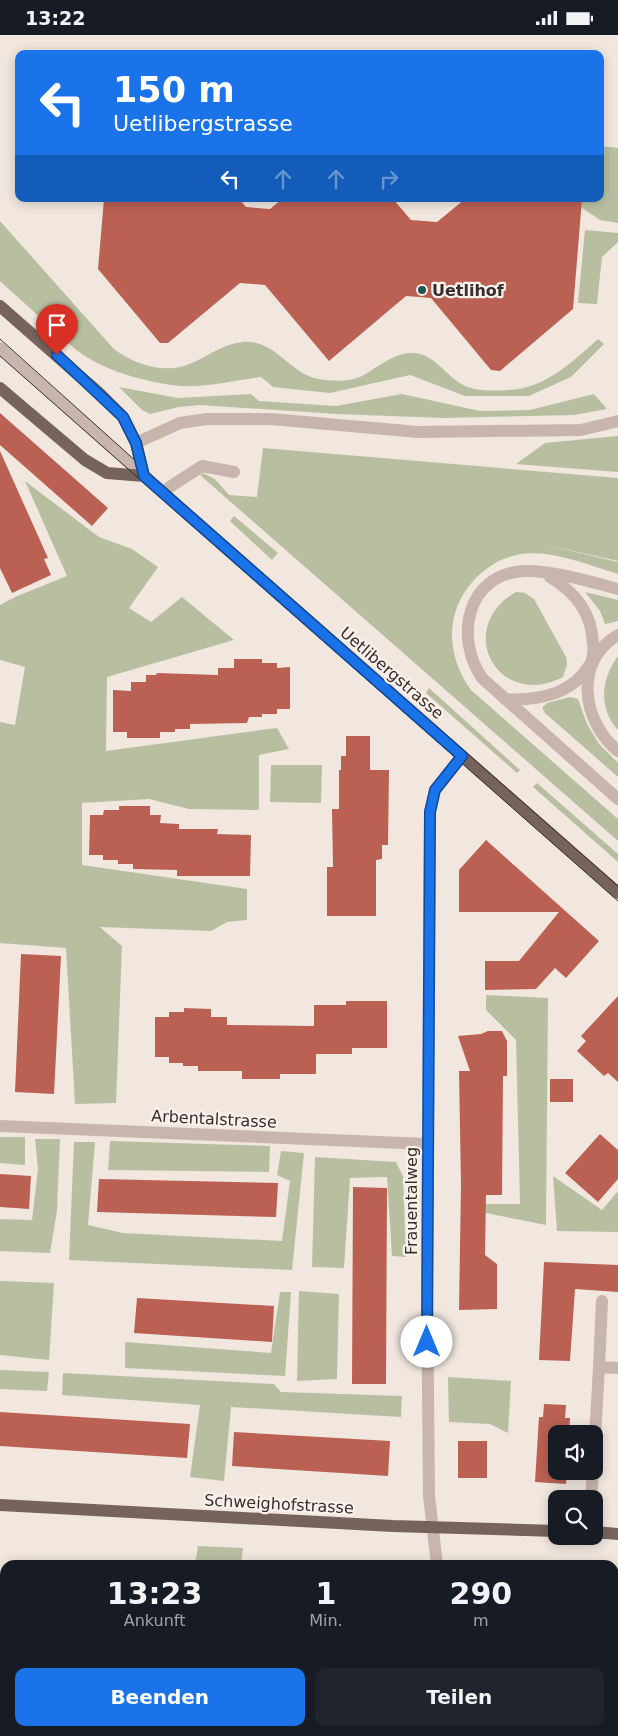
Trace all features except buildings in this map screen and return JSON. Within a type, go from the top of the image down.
[{"type":"main road","points":[[0,306],[99,393],[123,417],[136,443],[144,476],[108,473],[85,460],[0,389]]},
{"type":"main road","name":"Uetlibergstrasse","points":[[144,476],[618,893]]},
{"type":"main road","name":"Schweighofstrasse","points":[[0,1505],[374,1525],[548,1531]]},
{"type":"main road","points":[[603,1532],[618,1533]]},
{"type":"street","name":"Uetlibergstrasse","points":[[0,348],[144,476]]},
{"type":"street","points":[[136,443],[180,423],[207,419],[271,419],[418,432],[582,430],[618,421]]},
{"type":"street","points":[[162,492],[202,466],[234,472]]},
{"type":"street","points":[[618,589],[591,581],[524,571],[504,577],[484,590],[470,612],[466,635],[470,658],[482,678],[618,799]]},
{"type":"street","points":[[546,574],[569,590],[580,602],[588,616],[592,632],[591,665],[587,686],[590,707],[601,733],[618,751]]},
{"type":"street","points":[[505,699],[526,700],[557,692],[570,685],[591,665],[606,643],[618,635]]},
{"type":"street","name":"Frauentalweg","points":[[436,1560],[429,1496],[427,1144],[430,812],[435,790],[462,756]]},
{"type":"street","name":"Arbentalstrasse","points":[[0,1126],[427,1144]]},
{"type":"street","points":[[596,1425],[602,1301]]},
{"type":"street","points":[[600,1367],[618,1368]]},
{"type":"green space","points":[[604,146],[618,148],[618,223],[600,220],[581,207],[582,202],[604,202]]},
{"type":"green space","points":[[0,221],[113,348],[128,358],[146,365],[165,368],[184,366],[219,349],[243,342],[265,346],[308,376],[340,381],[360,377],[396,356],[410,353],[427,357],[463,385],[484,390],[504,390],[534,385],[568,365],[598,339],[604,344],[571,377],[529,396],[465,396],[410,375],[330,393],[273,387],[261,377],[209,385],[188,386],[153,382],[111,369],[86,357],[0,281]]},
{"type":"green space","points":[[585,230],[618,233],[618,242],[602,257],[597,304],[578,303]]},
{"type":"green space","points":[[119,387],[178,398],[251,394],[259,401],[336,406],[402,394],[480,411],[530,410],[594,394],[607,409],[574,415],[443,418],[337,414],[200,405],[179,407],[150,414],[142,410]]},
{"type":"green space","points":[[618,436],[618,472],[516,464],[545,443]]},
{"type":"green space","points":[[263,448],[618,478],[618,561],[542,544],[618,562],[618,574],[558,556],[533,553],[508,557],[485,570],[465,592],[458,605],[452,634],[457,663],[471,690],[618,819],[618,841],[200,475],[203,473],[215,479],[229,495],[257,497]]},
{"type":"green space","points":[[25,481],[99,537],[132,549],[158,567],[129,608],[151,622],[182,597],[234,640],[107,677],[106,751],[277,728],[289,749],[259,755],[259,810],[189,809],[149,799],[82,803],[82,865],[247,889],[247,920],[227,922],[211,931],[100,927],[122,946],[116,1103],[75,1104],[66,948],[0,943],[0,722],[15,725],[25,667],[0,660],[0,605],[67,576]]},
{"type":"green space","points":[[234,516],[278,553],[272,560],[230,521]]},
{"type":"green space","points":[[516,592],[525,593],[534,599],[566,657],[567,664],[563,677],[540,685],[519,683],[503,675],[492,661],[486,644],[488,625],[497,607]]},
{"type":"green space","points":[[585,592],[618,600],[618,621],[605,624],[600,611]]},
{"type":"green space","points":[[618,656],[618,730],[607,712],[604,693],[608,674]]},
{"type":"green space","points":[[429,688],[520,770],[517,773],[426,693]]},
{"type":"green space","points":[[570,697],[578,699],[587,724],[599,744],[618,763],[618,777],[545,713],[542,708],[547,703]]},
{"type":"green space","points":[[271,765],[322,765],[321,803],[270,802]]},
{"type":"green space","points":[[537,783],[618,854],[618,862],[533,787]]},
{"type":"green space","points":[[486,995],[548,998],[546,1225],[476,1211],[477,1204],[520,1204],[516,1040],[486,1010]]},
{"type":"green space","points":[[0,1137],[25,1137],[25,1165],[0,1163]]},
{"type":"green space","points":[[35,1139],[60,1139],[57,1211],[50,1253],[0,1251],[0,1219],[32,1220],[38,1169]]},
{"type":"green space","points":[[110,1141],[270,1146],[269,1172],[108,1170]]},
{"type":"green space","points":[[74,1142],[95,1142],[88,1225],[123,1233],[282,1241],[290,1181],[277,1175],[281,1151],[304,1153],[292,1270],[69,1260]]},
{"type":"green space","points":[[315,1157],[396,1162],[403,1176],[406,1257],[392,1256],[387,1177],[350,1178],[344,1268],[312,1267]]},
{"type":"green space","points":[[553,1176],[602,1210],[618,1191],[618,1232],[557,1231]]},
{"type":"green space","points":[[0,1281],[54,1283],[49,1360],[0,1355]]},
{"type":"green space","points":[[299,1291],[339,1294],[337,1379],[297,1381]]},
{"type":"green space","points":[[280,1292],[291,1292],[285,1376],[125,1368],[125,1342],[271,1353]]},
{"type":"green space","points":[[0,1370],[49,1372],[47,1391],[0,1389]]},
{"type":"green space","points":[[63,1373],[274,1384],[281,1392],[402,1396],[401,1417],[231,1407],[224,1481],[190,1477],[200,1405],[62,1395]]},
{"type":"green space","points":[[448,1377],[511,1381],[508,1433],[490,1424],[449,1422]]},
{"type":"green space","points":[[198,1546],[243,1548],[242,1560],[196,1560]]},
{"type":"tram line","points":[[0,339],[197,516],[618,886]]},
{"type":"tram line","points":[[0,356],[618,901]]},
{"type":"place","name":"Uetlihof","points":[[422,290]]},
{"type":"route","points":[[57,355],[123,417],[136,443],[144,476],[462,756],[435,790],[430,812],[427,1342]]}]
